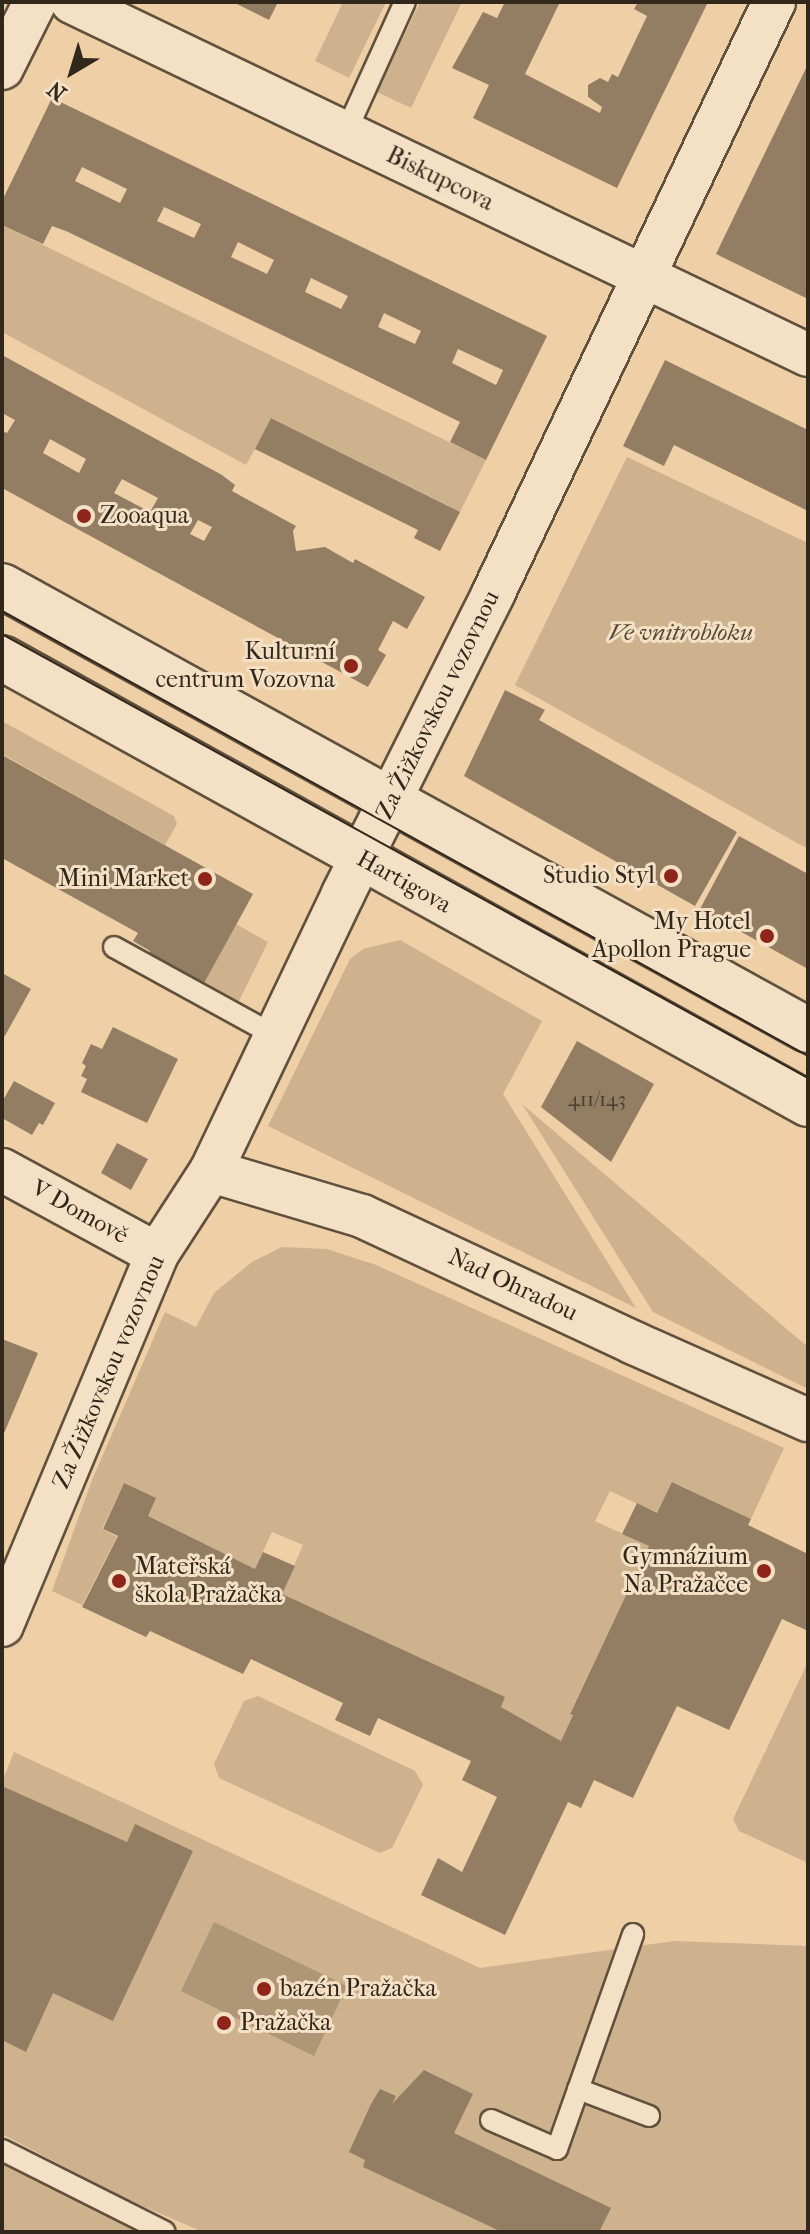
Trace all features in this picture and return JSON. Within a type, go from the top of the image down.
[{"type":"main road","points":[[2,586],[808,1030]]},
{"type":"main road","name":"Hartigova","points":[[2,658],[808,1104]]},
{"type":"street","points":[[2,68],[35,2]]},
{"type":"street","name":"Biskupcova","points":[[72,2],[808,355]]},
{"type":"street","name":"Za Žižkovskou vozovnou","points":[[2,1625],[157,1254],[211,1171],[774,2]]},
{"type":"street","name":"V Domově","points":[[2,1170],[157,1254]]},
{"type":"street","name":"Nad Ohradou","points":[[211,1171],[362,1216],[808,1420]]},
{"type":"lane","points":[[345,134],[405,2]]},
{"type":"lane","points":[[114,947],[274,1035]]},
{"type":"lane","points":[[491,2120],[557,2149],[633,1934]]},
{"type":"lane","points":[[578,2089],[649,2116]]},
{"type":"lane","points":[[2,2150],[165,2232]]},
{"type":"green space","points":[[343,2],[386,2],[349,78],[315,61]]},
{"type":"green space","points":[[420,2],[462,2],[411,108],[377,92]]},
{"type":"green space","points":[[2,225],[486,460],[460,512],[272,418],[246,465],[2,332]]},
{"type":"green space","name":"Ve vnitrobloku","points":[[627,457],[808,543],[808,849],[515,685]]},
{"type":"green space","points":[[2,721],[174,816],[177,824],[165,845],[2,754]]},
{"type":"green space","points":[[236,924],[268,942],[237,1005],[202,987]]},
{"type":"green space","points":[[400,940],[542,1021],[503,1094],[636,1308],[268,1126],[350,959],[363,949]]},
{"type":"green space","points":[[522,1104],[808,1347],[808,1389],[653,1312]]},
{"type":"green space","points":[[282,1247],[327,1249],[376,1265],[784,1448],[751,1519],[673,1482],[657,1513],[610,1491],[595,1521],[649,1546],[570,1713],[573,1715],[561,1741],[501,1707],[504,1698],[281,1595],[303,1545],[272,1532],[255,1569],[147,1517],[123,1485],[102,1529],[117,1537],[82,1605],[52,1591],[92,1480],[165,1312],[196,1327],[214,1293],[252,1262]]},
{"type":"green space","points":[[808,1662],[808,1863],[739,1831],[733,1819]]},
{"type":"green space","points":[[258,1696],[415,1771],[423,1785],[392,1848],[380,1853],[219,1778],[214,1764],[244,1701]]},
{"type":"green space","points":[[14,1752],[480,1968],[674,1941],[808,1946],[808,2232],[203,2232],[126,2199],[2,2134],[2,1782]]},
{"type":"green space","points":[[2,2164],[133,2229],[138,2232],[2,2232]]},
{"type":"shaded area","name":"bazén Pražačka","points":[[214,1922],[347,1986],[314,2056],[181,1991]]},
{"type":"building","points":[[233,2],[278,2],[269,20]]},
{"type":"building","points":[[505,2],[560,2],[525,74],[600,113],[602,107],[588,97],[588,85],[600,78],[608,82],[612,74],[618,77],[647,16],[634,9],[638,2],[708,2],[617,188],[473,118],[489,85],[452,68],[483,12],[497,18]]},
{"type":"building","points":[[808,64],[808,299],[716,254]]},
{"type":"building","points":[[52,98],[547,336],[486,460],[450,442],[460,422],[66,231],[52,226],[43,244],[2,225],[2,201]],"holes":[[[82,167],[127,189],[120,203],[75,181]],[[164,207],[201,224],[194,238],[157,221]],[[238,242],[274,260],[267,274],[231,257]],[[311,278],[348,296],[341,309],[305,292]],[[384,313],[421,331],[415,344],[378,327]],[[458,349],[503,370],[496,385],[452,363]]]},
{"type":"building","points":[[2,355],[222,475],[235,485],[232,491],[296,526],[293,531],[296,551],[325,547],[353,563],[355,559],[425,597],[407,629],[393,621],[378,650],[386,655],[368,687],[2,488],[2,431],[7,433],[15,420],[2,413]],"holes":[[[50,439],[86,459],[79,473],[43,453]],[[122,479],[158,498],[150,512],[114,493]],[[198,520],[212,527],[204,541],[190,534]]]},
{"type":"building","points":[[665,360],[808,430],[808,511],[674,445],[664,466],[623,446]]},
{"type":"building","points":[[271,418],[460,512],[440,551],[414,538],[418,530],[255,449]]},
{"type":"building","points":[[505,690],[545,710],[539,720],[737,832],[695,906],[464,776]]},
{"type":"building","points":[[2,755],[253,894],[202,987],[148,957],[150,951],[133,941],[138,933],[2,858]]},
{"type":"building","points":[[739,836],[808,874],[808,969],[700,909]]},
{"type":"building","points":[[2,973],[31,989],[2,1041]]},
{"type":"building","points":[[113,1027],[178,1059],[147,1123],[81,1092],[87,1079],[81,1076],[86,1066],[82,1063],[91,1044],[102,1049]]},
{"type":"building","points":[[577,1041],[654,1084],[611,1162],[541,1107]]},
{"type":"building","points":[[14,1081],[55,1103],[43,1125],[39,1123],[32,1135],[2,1118],[2,1102]]},
{"type":"building","points":[[117,1143],[148,1159],[131,1190],[101,1173]]},
{"type":"building","points":[[2,1339],[38,1353],[2,1438]]},
{"type":"building","points":[[672,1482],[751,1519],[748,1525],[808,1554],[808,1631],[782,1619],[729,1730],[677,1706],[633,1798],[594,1780],[581,1808],[568,1802],[505,1935],[421,1895],[438,1858],[462,1872],[497,1797],[462,1780],[471,1761],[378,1718],[370,1736],[335,1720],[343,1703],[251,1659],[243,1674],[150,1631],[146,1637],[82,1607],[118,1536],[103,1529],[124,1483],[156,1498],[148,1516],[255,1569],[263,1552],[295,1566],[282,1594],[505,1697],[501,1707],[561,1741],[573,1715],[570,1714],[649,1546],[622,1534],[637,1503],[657,1513]]},
{"type":"building","points":[[2,1786],[127,1842],[135,1824],[193,1851],[113,2021],[53,1993],[26,2052],[2,2040]]},
{"type":"building","points":[[424,2070],[473,2094],[454,2133],[611,2208],[599,2232],[502,2232],[363,2167],[365,2160],[349,2152],[380,2089],[396,2096],[392,2104]]},
{"type":"tram line","points":[[2,611],[808,1056]]},
{"type":"tram line","points":[[2,634],[808,1078]]},
{"type":"place","name":"Zooaqua","points":[[84,516]]},
{"type":"place","name":"Kulturní centrum Vozovna","points":[[351,666]]},
{"type":"place","name":"Studio Styl","points":[[671,876]]},
{"type":"place","name":"Mini Market","points":[[205,879]]},
{"type":"place","name":"My Hotel Apollon Prague","points":[[767,936]]},
{"type":"place","name":"Gymnázium Na Pražačce","points":[[764,1571]]},
{"type":"place","name":"Mateřská škola Pražačka","points":[[119,1581]]},
{"type":"place","name":"bazén Pražačka","points":[[264,1989]]},
{"type":"place","name":"Pražačka","points":[[224,2023]]}]
